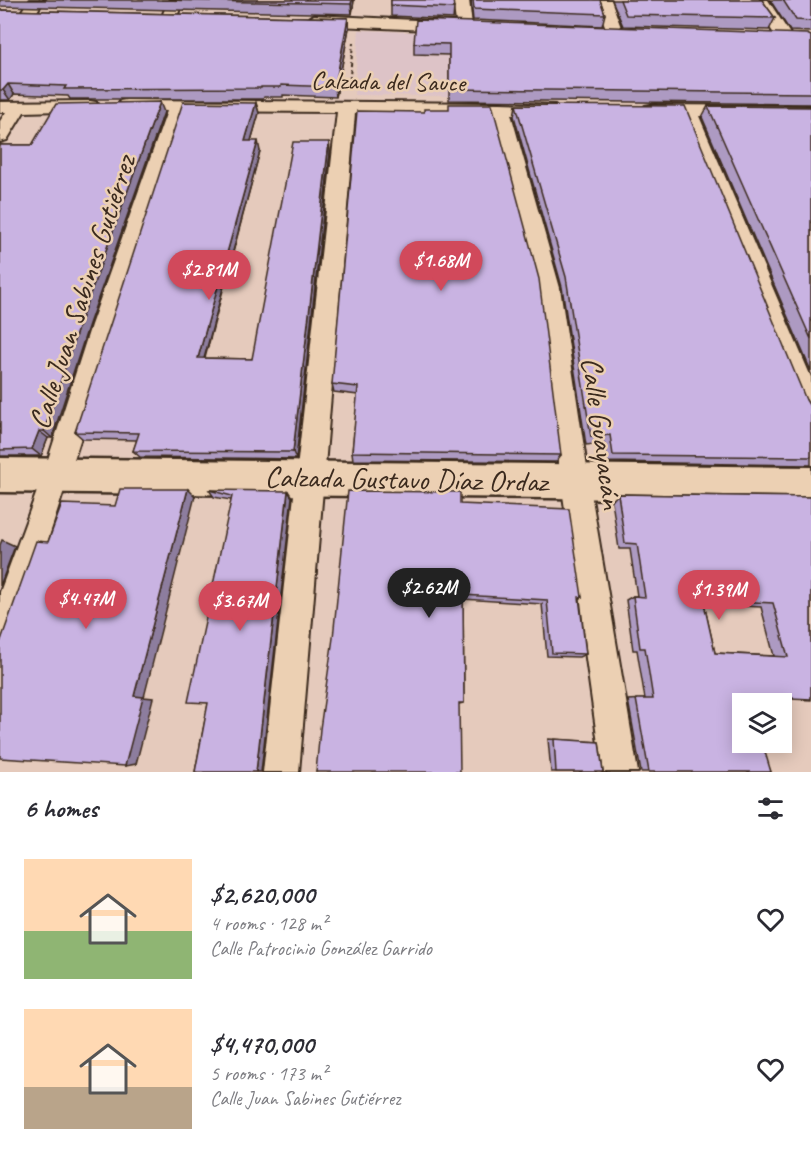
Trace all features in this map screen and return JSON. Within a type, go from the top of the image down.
[{"type":"street","points":[[177,0],[164,16],[191,16]]},
{"type":"street","points":[[303,16],[354,22],[470,27],[461,0]]},
{"type":"street","points":[[603,0],[615,33]]},
{"type":"street","points":[[760,0],[790,38],[762,37]]},
{"type":"street","points":[[10,13],[33,6],[53,13]]},
{"type":"street","name":"Calzada del Sauce","points":[[9,107],[178,105],[571,109]]},
{"type":"street","name":"Calle Juan Sabines Gutiérrez","points":[[0,636],[57,475],[103,324],[178,105]]},
{"type":"street","points":[[281,772],[347,106]]},
{"type":"street","points":[[0,136],[9,107]]},
{"type":"street","name":"Calle Guayacán","points":[[500,108],[549,288],[575,481],[620,772]]},
{"type":"street","points":[[630,109],[811,111]]},
{"type":"street","points":[[688,110],[811,408]]},
{"type":"street","name":"Calzada Gustavo Díaz Ordaz","points":[[0,475],[811,484]]},
{"type":"path","points":[[347,106],[354,22]]},
{"type":"shaded area","points":[[359,30],[802,47],[811,100],[354,95]]},
{"type":"building","points":[[161,0],[352,0],[351,4]]},
{"type":"building","points":[[391,0],[453,0],[454,8],[391,5]]},
{"type":"building","points":[[473,0],[600,0],[605,14],[474,9]]},
{"type":"building","points":[[620,0],[762,0],[775,18],[626,15]]},
{"type":"building","points":[[783,0],[811,0],[811,21],[796,20]]},
{"type":"building","points":[[0,10],[348,18],[335,87],[281,85],[281,87],[261,88],[64,89],[66,86],[8,84],[0,90]]},
{"type":"building","points":[[416,20],[807,34],[811,36],[811,93],[449,89],[449,44],[414,43]]},
{"type":"building","points":[[160,102],[82,316],[44,431],[39,431],[32,449],[0,450],[0,145],[32,145],[56,104]]},
{"type":"building","points":[[183,102],[256,103],[245,141],[258,141],[198,358],[252,359],[293,142],[329,142],[293,452],[133,451],[139,433],[75,432]]},
{"type":"building","points":[[449,104],[492,104],[539,279],[561,455],[352,452],[358,387],[332,384],[357,111],[424,112],[424,109],[449,109]]},
{"type":"building","points":[[516,105],[685,106],[811,408],[811,457],[613,455],[610,435],[591,437],[566,277]]},
{"type":"building","points":[[708,106],[811,107],[811,339]]},
{"type":"building","points":[[120,489],[188,489],[134,696],[143,697],[125,766],[0,758],[0,643],[36,541],[48,542],[62,504],[115,506]]},
{"type":"building","points":[[209,490],[288,491],[256,772],[195,772],[208,703],[188,702],[232,496]]},
{"type":"building","points":[[348,491],[460,492],[460,504],[569,509],[582,597],[579,597],[586,654],[552,653],[547,600],[463,595],[464,703],[459,703],[460,772],[316,772]]},
{"type":"building","points":[[618,494],[811,497],[811,699],[792,698],[792,693],[732,693],[732,753],[765,753],[771,772],[649,772],[636,699],[653,699],[645,648],[640,648],[633,596],[645,597],[637,544],[625,543]],"holes":[[[703,599],[773,603],[788,657],[715,653]]]},
{"type":"building","points":[[554,739],[599,742],[603,772],[556,772]]}]
